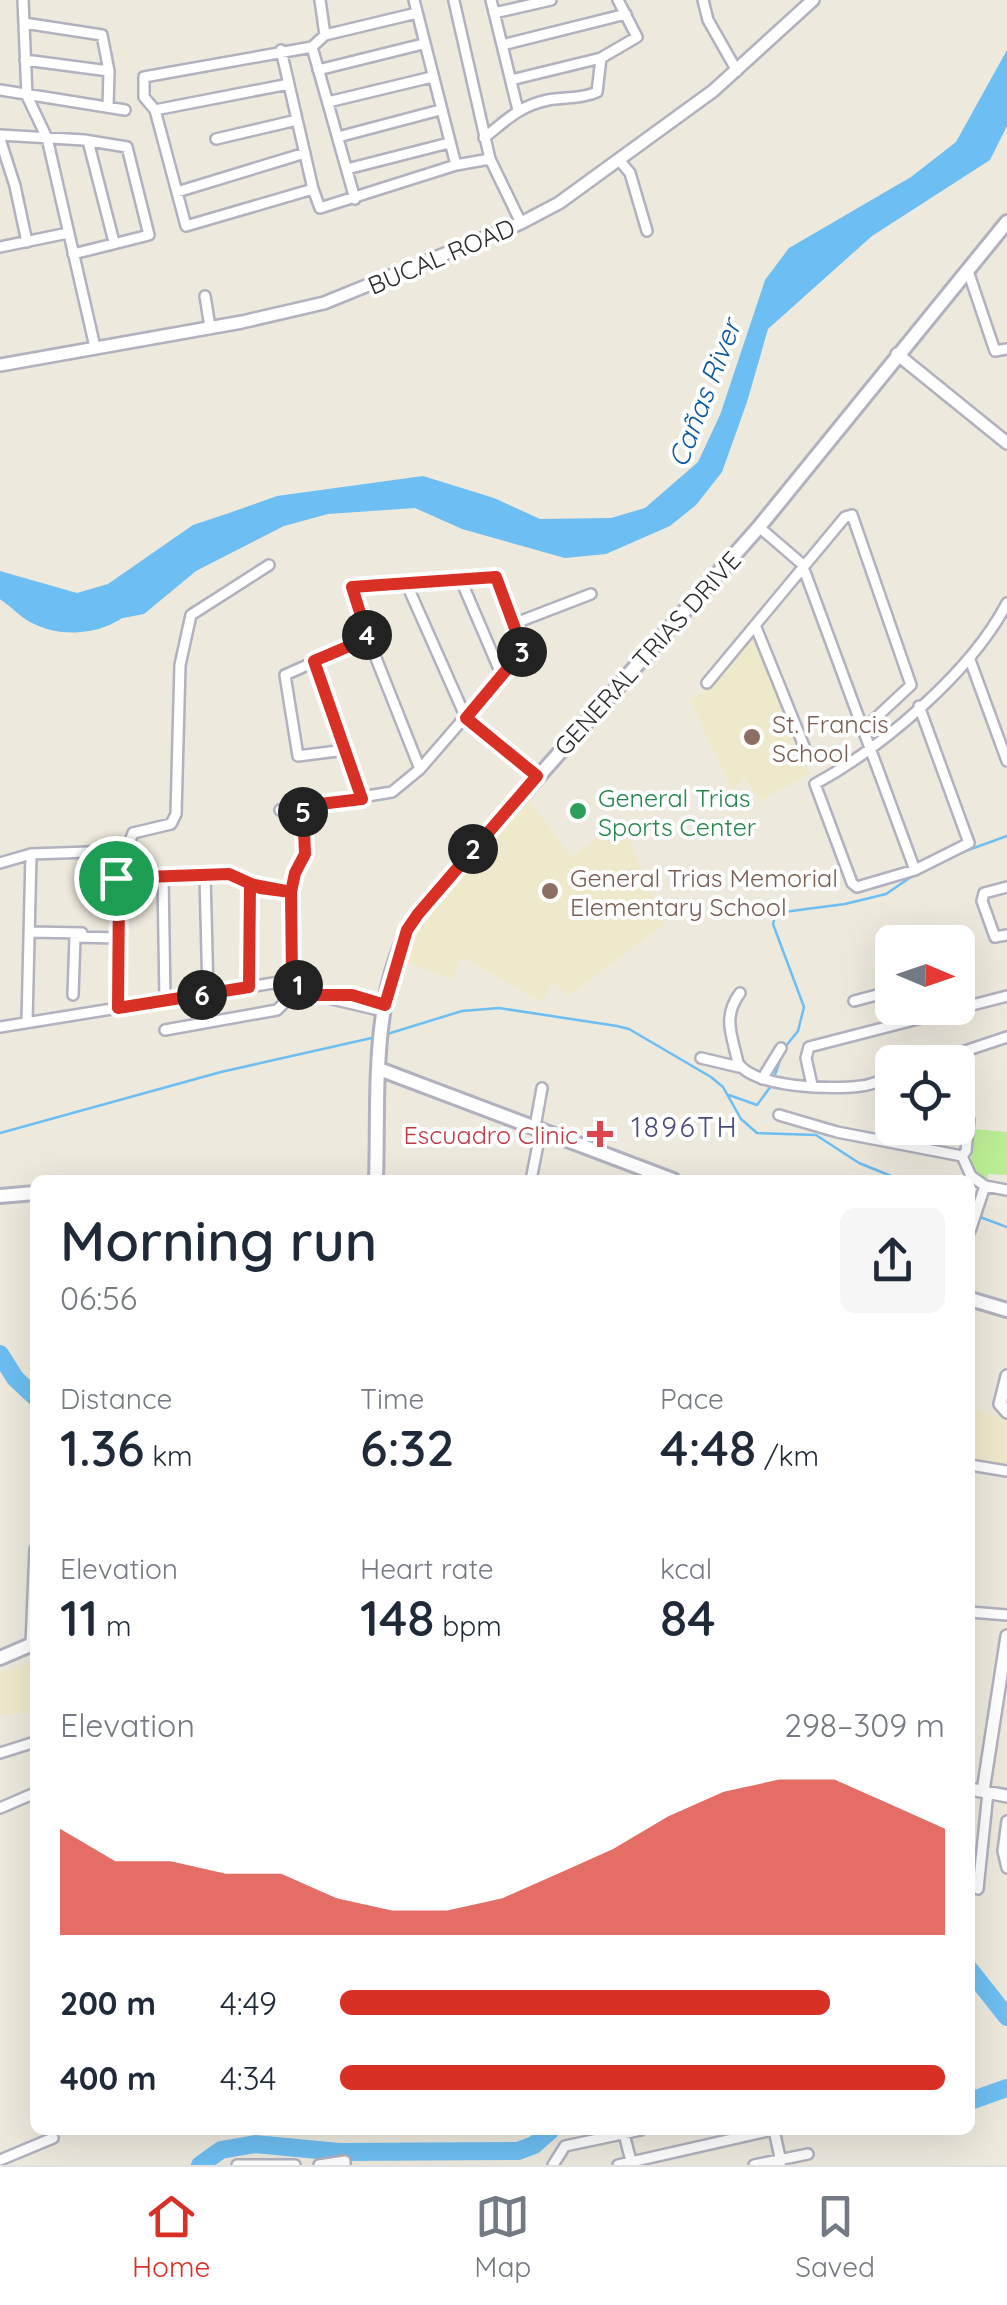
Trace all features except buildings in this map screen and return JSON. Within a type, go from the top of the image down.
[{"type":"main road","name":"GENERAL TRIAS DRIVE","points":[[376,1175],[381,1030],[407,930],[537,776],[759,527],[1007,222]]},
{"type":"main road","points":[[380,1069],[660,1175]]},
{"type":"main road","points":[[0,1196],[30,1193]]},
{"type":"main road","points":[[975,1300],[1007,1310]]},
{"type":"main road","points":[[0,1658],[30,1645]]},
{"type":"street","points":[[23,0],[27,96],[47,138],[95,346]]},
{"type":"street","points":[[320,0],[325,34]]},
{"type":"street","points":[[414,0],[456,165]]},
{"type":"street","points":[[442,0],[454,0],[490,159],[521,223]]},
{"type":"street","points":[[491,0],[518,110]]},
{"type":"street","points":[[494,13],[551,0]]},
{"type":"street","points":[[510,80],[600,58],[637,37],[618,0]]},
{"type":"street","points":[[703,0],[708,20],[737,72]]},
{"type":"street","name":"BUCAL ROAD","points":[[0,365],[324,303],[521,223],[620,161],[737,72],[814,0]]},
{"type":"street","points":[[313,189],[187,227],[155,110],[144,98],[144,77],[312,46],[325,34],[417,13]]},
{"type":"street","points":[[502,46],[626,14]]},
{"type":"street","points":[[24,23],[102,35],[109,70],[108,107]]},
{"type":"street","points":[[318,70],[423,44]]},
{"type":"street","points":[[312,46],[355,199]]},
{"type":"street","points":[[282,50],[320,208],[456,165],[490,159]]},
{"type":"street","points":[[484,138],[518,110],[598,92],[600,58]]},
{"type":"street","points":[[25,60],[109,70]]},
{"type":"street","points":[[328,102],[432,77]]},
{"type":"street","points":[[155,110],[289,84]]},
{"type":"street","points":[[0,90],[125,110]]},
{"type":"street","points":[[338,137],[440,110]]},
{"type":"street","points":[[216,139],[297,120]]},
{"type":"street","points":[[27,242],[16,186],[0,137],[88,141],[127,148],[149,235],[72,254]]},
{"type":"street","points":[[88,141],[114,242]]},
{"type":"street","points":[[347,169],[449,143]]},
{"type":"street","points":[[177,192],[304,153]]},
{"type":"street","points":[[620,161],[630,174],[647,230]]},
{"type":"street","points":[[0,247],[68,233]]},
{"type":"street","points":[[968,271],[995,351],[1007,350]]},
{"type":"street","points":[[204,296],[210,327]]},
{"type":"street","points":[[897,354],[1007,443]]},
{"type":"street","points":[[707,683],[802,564],[845,516],[855,517],[911,682],[908,690],[865,728]]},
{"type":"street","points":[[759,527],[802,564],[915,870]]},
{"type":"street","points":[[116,878],[134,833],[170,824],[176,814],[180,666],[191,615],[269,565]]},
{"type":"street","points":[[280,810],[392,792],[420,769],[523,650],[496,577],[352,587],[420,769]]},
{"type":"street","points":[[460,578],[502,676]]},
{"type":"street","points":[[406,585],[466,718],[537,776]]},
{"type":"street","points":[[513,624],[591,594]]},
{"type":"street","points":[[919,706],[970,843],[915,870],[863,887],[852,883],[815,784],[872,749],[919,706],[970,660],[1007,603]]},
{"type":"street","points":[[755,625],[808,756]]},
{"type":"street","points":[[344,750],[298,756],[285,675],[368,638]]},
{"type":"street","points":[[970,660],[1007,760]]},
{"type":"street","points":[[314,661],[362,799]]},
{"type":"street","points":[[165,1030],[277,1010],[284,1004],[289,981],[291,892],[305,854],[303,806]]},
{"type":"street","points":[[0,863],[31,854],[89,852],[116,878],[118,1008]]},
{"type":"street","points":[[27,1022],[31,854]]},
{"type":"street","points":[[116,878],[229,874],[250,884],[291,892]]},
{"type":"street","points":[[205,875],[208,994]]},
{"type":"street","points":[[164,876],[165,1000]]},
{"type":"street","points":[[249,987],[250,884]]},
{"type":"street","points":[[1007,887],[984,893],[982,901],[995,937],[1007,935]]},
{"type":"street","points":[[30,932],[118,936]]},
{"type":"street","points":[[73,996],[75,937],[118,936]]},
{"type":"street","points":[[0,1027],[289,981],[315,995],[352,995],[384,1008]]},
{"type":"street","points":[[739,1067],[729,1012],[740,993]]},
{"type":"street","points":[[854,1002],[875,996]]},
{"type":"street","points":[[975,1004],[1007,996]]},
{"type":"street","points":[[812,1085],[806,1058],[809,1048],[893,1025]]},
{"type":"street","points":[[975,1048],[1007,1037]]},
{"type":"street","points":[[762,1080],[781,1048]]},
{"type":"street","points":[[700,1058],[739,1067],[778,1084],[860,1086],[875,1081]]},
{"type":"street","points":[[532,1175],[542,1088]]},
{"type":"street","points":[[779,1115],[837,1132],[962,1156]]},
{"type":"street","points":[[962,1156],[967,1145]]},
{"type":"street","points":[[962,1156],[971,1175]]},
{"type":"street","points":[[975,1179],[985,1186],[1007,1190]]},
{"type":"street","points":[[975,1219],[985,1186]]},
{"type":"street","points":[[1007,1376],[1000,1404],[1007,1412]]},
{"type":"street","points":[[975,1466],[1007,1472]]},
{"type":"street","points":[[975,1612],[1007,1614]]},
{"type":"street","points":[[978,1889],[980,1791],[1007,1636]]},
{"type":"street","points":[[0,1753],[30,1744]]},
{"type":"street","points":[[980,1791],[1007,1796]]},
{"type":"street","points":[[0,1808],[30,1795]]},
{"type":"street","points":[[1007,1821],[1003,1850],[1007,1868]]},
{"type":"street","points":[[553,2165],[565,2146],[619,2135]]},
{"type":"street","points":[[624,2135],[632,2164]]},
{"type":"street","points":[[618,2165],[752,2135]]},
{"type":"street","points":[[774,2135],[781,2162]]},
{"type":"street","points":[[0,2160],[52,2138]]},
{"type":"street","points":[[754,2165],[808,2154]]},
{"type":"street","points":[[319,2165],[345,2161],[345,2165]]},
{"type":"street","points":[[237,2165],[296,2165]]},
{"type":"shaded area","name":"St. Francis School","points":[[756,635],[810,774],[759,801],[745,777],[732,790],[690,700],[701,694]]},
{"type":"shaded area","name":"General Trias Memorial Elementary School","points":[[529,800],[572,857],[617,821],[631,843],[664,925],[569,996],[553,983],[542,1002],[463,958],[452,979],[406,962],[420,926]]},
{"type":"shaded area","points":[[975,1411],[1007,1416],[1007,1471],[975,1466]]},
{"type":"shaded area","points":[[30,1663],[30,1713],[0,1715],[0,1672]]},
{"type":"green space","points":[[975,1129],[1007,1132],[1007,1175],[988,1174],[987,1182],[976,1181],[975,1175],[971,1175]]},
{"type":"water","points":[[1007,50],[1007,126],[990,160],[872,236],[768,329],[722,472],[696,505],[670,526],[606,554],[565,558],[462,529],[415,508],[328,514],[284,526],[196,571],[144,614],[102,622],[73,622],[45,616],[19,602],[0,598],[0,571],[77,593],[108,584],[193,525],[277,496],[423,476],[494,498],[540,519],[611,518],[645,508],[698,462],[720,415],[765,280],[789,248],[911,177],[956,142]]},
{"type":"waterway","name":"Cañas River","points":[[0,589],[34,614],[54,622],[86,622],[115,612]]},
{"type":"waterway","points":[[952,856],[1007,836]]},
{"type":"waterway","points":[[785,1047],[798,1031],[804,1007],[773,924],[776,913],[886,894],[914,875]]},
{"type":"waterway","points":[[384,1035],[462,1011],[499,1008],[629,1029],[711,1077],[723,1087],[741,1119],[757,1133],[816,1135],[859,1163],[889,1175]]},
{"type":"waterway","points":[[0,1133],[221,1072],[376,1037]]},
{"type":"waterway","points":[[773,1080],[782,1055]]},
{"type":"waterway","points":[[729,1095],[757,1105],[771,1086]]},
{"type":"waterway","points":[[980,1217],[1007,1227]]},
{"type":"waterway","points":[[0,1354],[15,1378],[30,1392]]},
{"type":"waterway","points":[[975,1976],[1007,2017]]},
{"type":"waterway","points":[[975,2099],[1007,2088]]},
{"type":"waterway","points":[[200,2165],[221,2150],[255,2144],[339,2152],[518,2151],[545,2135]]},
{"type":"place","name":"St. Francis School","points":[[752,737]]},
{"type":"place","name":"General Trias Sports Center","points":[[578,811]]},
{"type":"place","name":"General Trias Memorial Elementary School","points":[[550,891]]},
{"type":"place","name":"Escuadro Clinic","points":[[600,1134]]},
{"type":"district","name":"1896TH","points":[[685,1126]]},
{"type":"route","points":[[116,878],[118,1008],[249,987],[250,884],[260,888],[291,892],[305,854],[303,806],[362,799],[314,661],[368,638],[352,587],[496,577],[523,650],[466,718],[537,776],[407,930],[385,1005],[352,995],[315,995],[292,980],[291,892],[260,888],[229,874],[116,878]]}]
